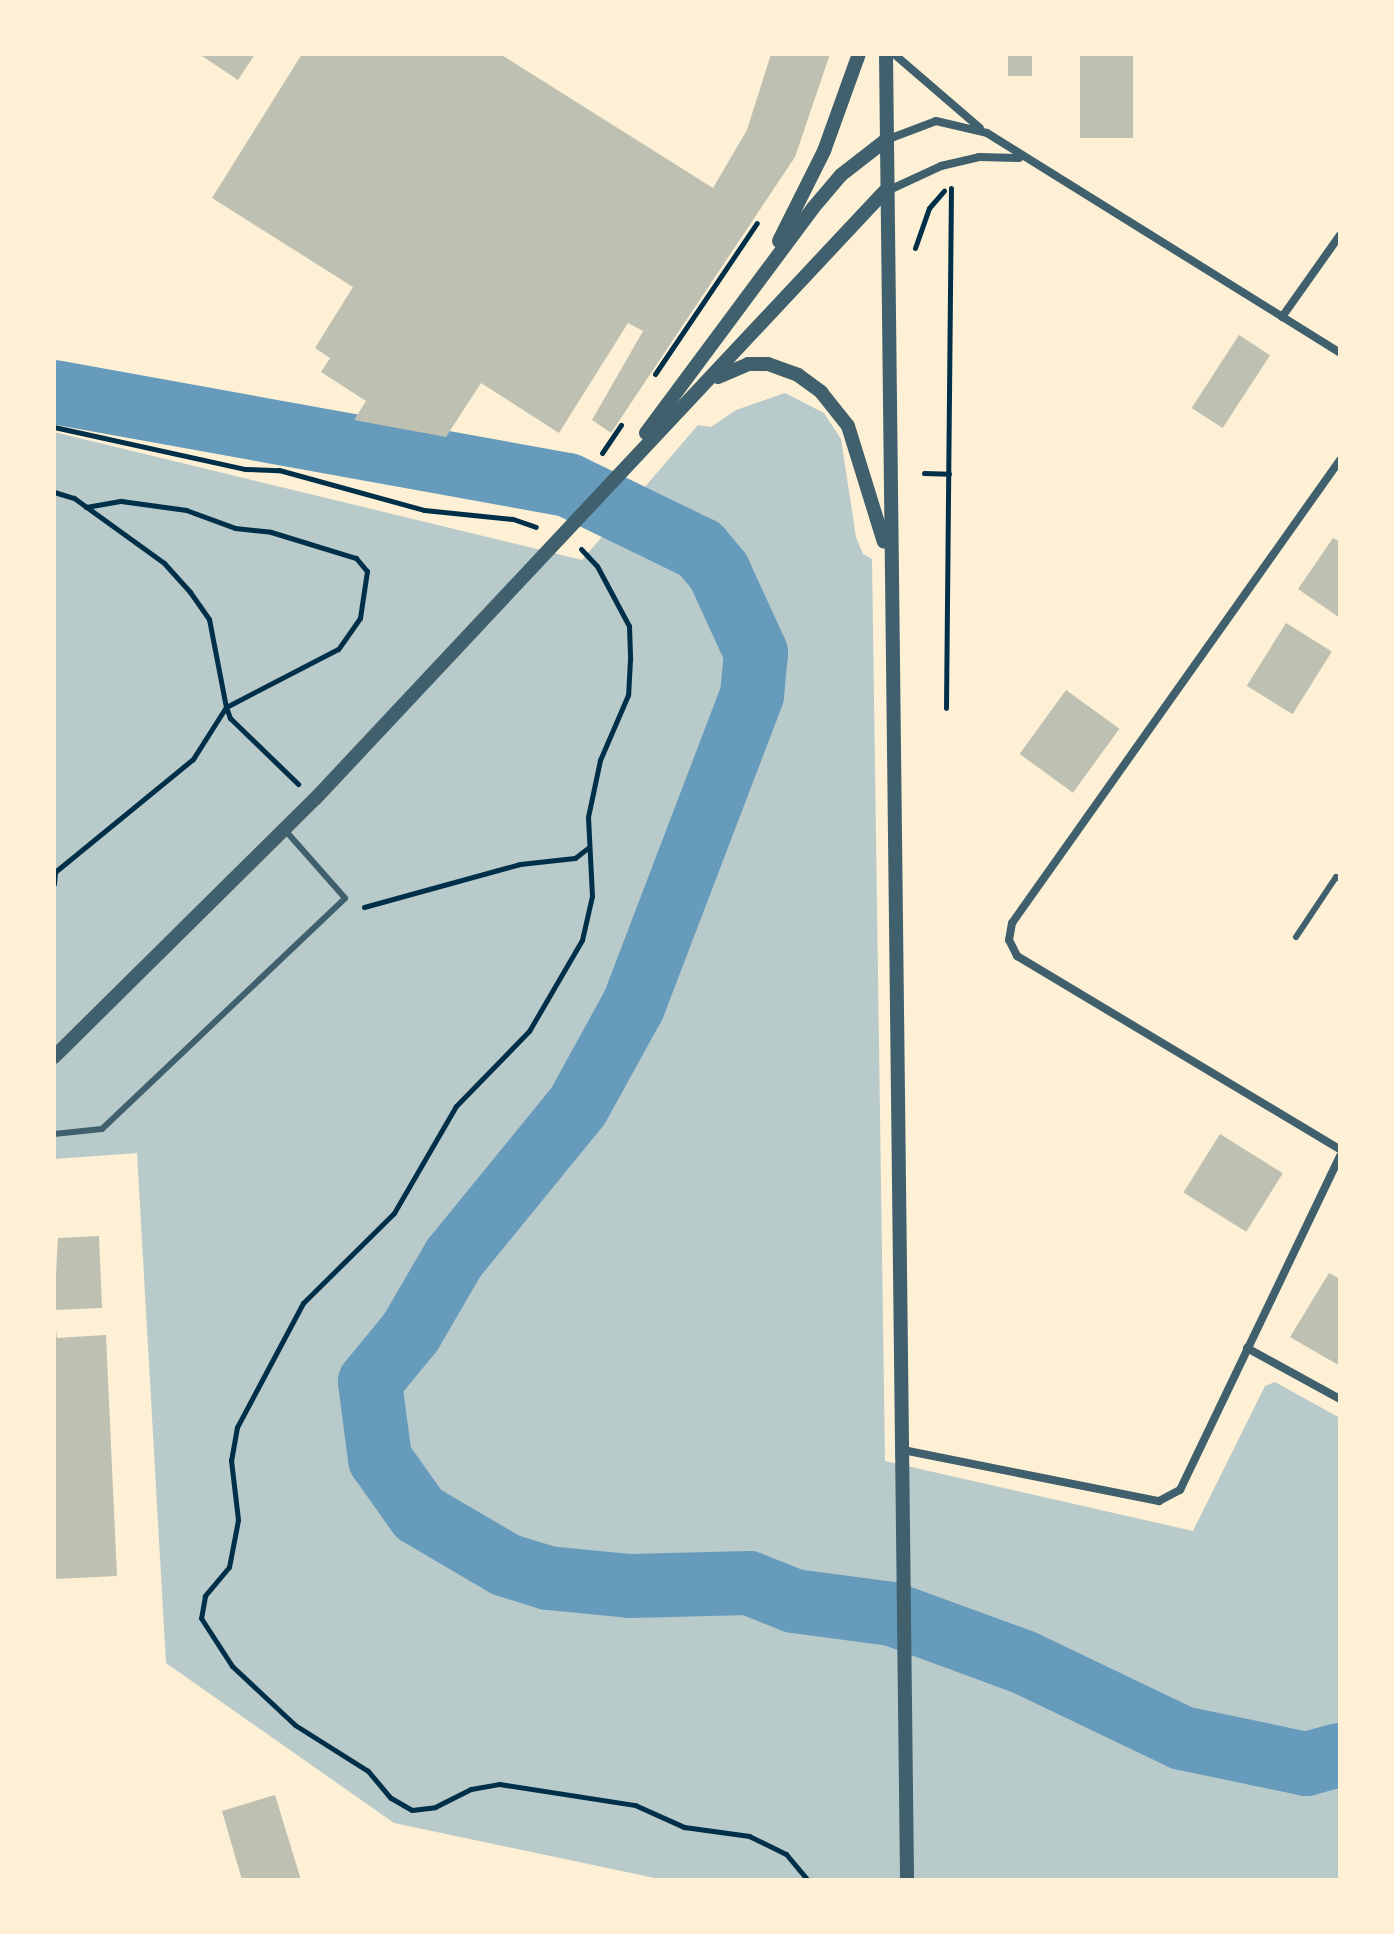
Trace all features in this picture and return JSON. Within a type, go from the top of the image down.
[{"type":"street","points":[[748,298],[824,151],[859,54]]},
{"type":"street","points":[[886,54],[884,192],[903,1558],[908,1687],[907,1880]]},
{"type":"street","points":[[894,54],[1019,158],[1340,353]]},
{"type":"street","points":[[614,474],[841,175],[886,140],[936,121],[987,133]]},
{"type":"street","points":[[54,1057],[315,799],[614,474],[704,386],[884,192],[941,166],[979,157],[1019,158]]},
{"type":"street","points":[[1282,317],[1340,235]]},
{"type":"street","points":[[704,386],[732,369],[760,363],[790,371],[821,392],[848,426],[889,559]]},
{"type":"street","points":[[1340,460],[1012,923],[1009,940],[1017,956],[1340,1149]]},
{"type":"street","points":[[903,1450],[1159,1501],[1180,1490],[1340,1156]]},
{"type":"street","points":[[1247,1348],[1340,1399]]},
{"type":"lane","points":[[54,1134],[102,1129],[345,898],[284,829]]},
{"type":"lane","points":[[1296,937],[1336,877],[1340,879]]},
{"type":"path","points":[[913,257],[929,208],[951,188],[962,184]]},
{"type":"path","points":[[946,708],[951,188]]},
{"type":"path","points":[[652,379],[760,218]]},
{"type":"path","points":[[593,467],[626,417]]},
{"type":"path","points":[[54,427],[245,469],[279,470],[398,504],[513,519],[547,530]]},
{"type":"path","points":[[924,473],[949,474]]},
{"type":"path","points":[[54,492],[86,507],[164,563],[190,592],[209,619],[230,718],[315,799]]},
{"type":"path","points":[[54,884],[55,869],[172,781],[193,759],[226,707],[338,649],[360,618],[367,571],[356,558],[271,532],[235,528],[186,510],[121,501],[86,507]]},
{"type":"path","points":[[570,543],[597,566],[629,626],[628,695],[594,783],[589,848],[590,918],[529,1031],[456,1106],[394,1213],[303,1303],[250,1401],[231,1460],[238,1520],[229,1567],[205,1596],[201,1618],[232,1666],[295,1725],[368,1771],[391,1798],[412,1810],[435,1807],[471,1789],[499,1784],[635,1805],[684,1827],[749,1836],[786,1854],[808,1880]]},
{"type":"path","points":[[345,898],[360,907],[382,905],[520,864],[575,858],[589,848]]},
{"type":"shaded area","points":[[785,393],[824,413],[841,439],[856,537],[863,554],[872,559],[885,1461],[1193,1531],[1265,1386],[1275,1382],[1340,1418],[1340,1880],[664,1880],[394,1823],[166,1663],[137,1153],[54,1159],[54,432],[582,560],[698,425],[711,427],[736,410]]},
{"type":"building","points":[[199,54],[255,54],[238,80]]},
{"type":"building","points":[[302,54],[500,54],[713,188],[747,130],[771,54],[830,54],[795,157],[611,433],[592,420],[643,331],[628,323],[559,433],[481,383],[446,437],[354,420],[366,401],[321,372],[330,358],[315,348],[353,287],[212,198]]},
{"type":"building","points":[[1008,54],[1032,54],[1032,76],[1008,76]]},
{"type":"building","points":[[1080,54],[1133,54],[1133,138],[1080,138]]},
{"type":"building","points":[[1239,335],[1270,355],[1223,428],[1192,408]]},
{"type":"building","points":[[1333,538],[1340,542],[1340,618],[1298,589]]},
{"type":"building","points":[[1286,623],[1332,652],[1293,714],[1247,686]]},
{"type":"building","points":[[1066,690],[1119,729],[1073,793],[1020,754]]},
{"type":"building","points":[[1220,1134],[1283,1173],[1246,1232],[1183,1193]]},
{"type":"building","points":[[99,1236],[102,1308],[54,1310],[58,1238]]},
{"type":"building","points":[[1329,1273],[1340,1279],[1340,1366],[1290,1337]]},
{"type":"building","points":[[54,1314],[57,1338],[106,1335],[117,1576],[54,1579]]},
{"type":"building","points":[[275,1795],[301,1880],[242,1880],[222,1811]]},
{"type":"waterway","points":[[54,392],[568,485],[700,549],[719,572],[756,653],[752,695],[633,1006],[578,1106],[454,1258],[411,1332],[370,1382],[380,1459],[419,1514],[506,1565],[548,1578],[630,1586],[749,1583],[794,1601],[892,1614],[1023,1662],[1182,1738],[1306,1764],[1340,1755]]}]
